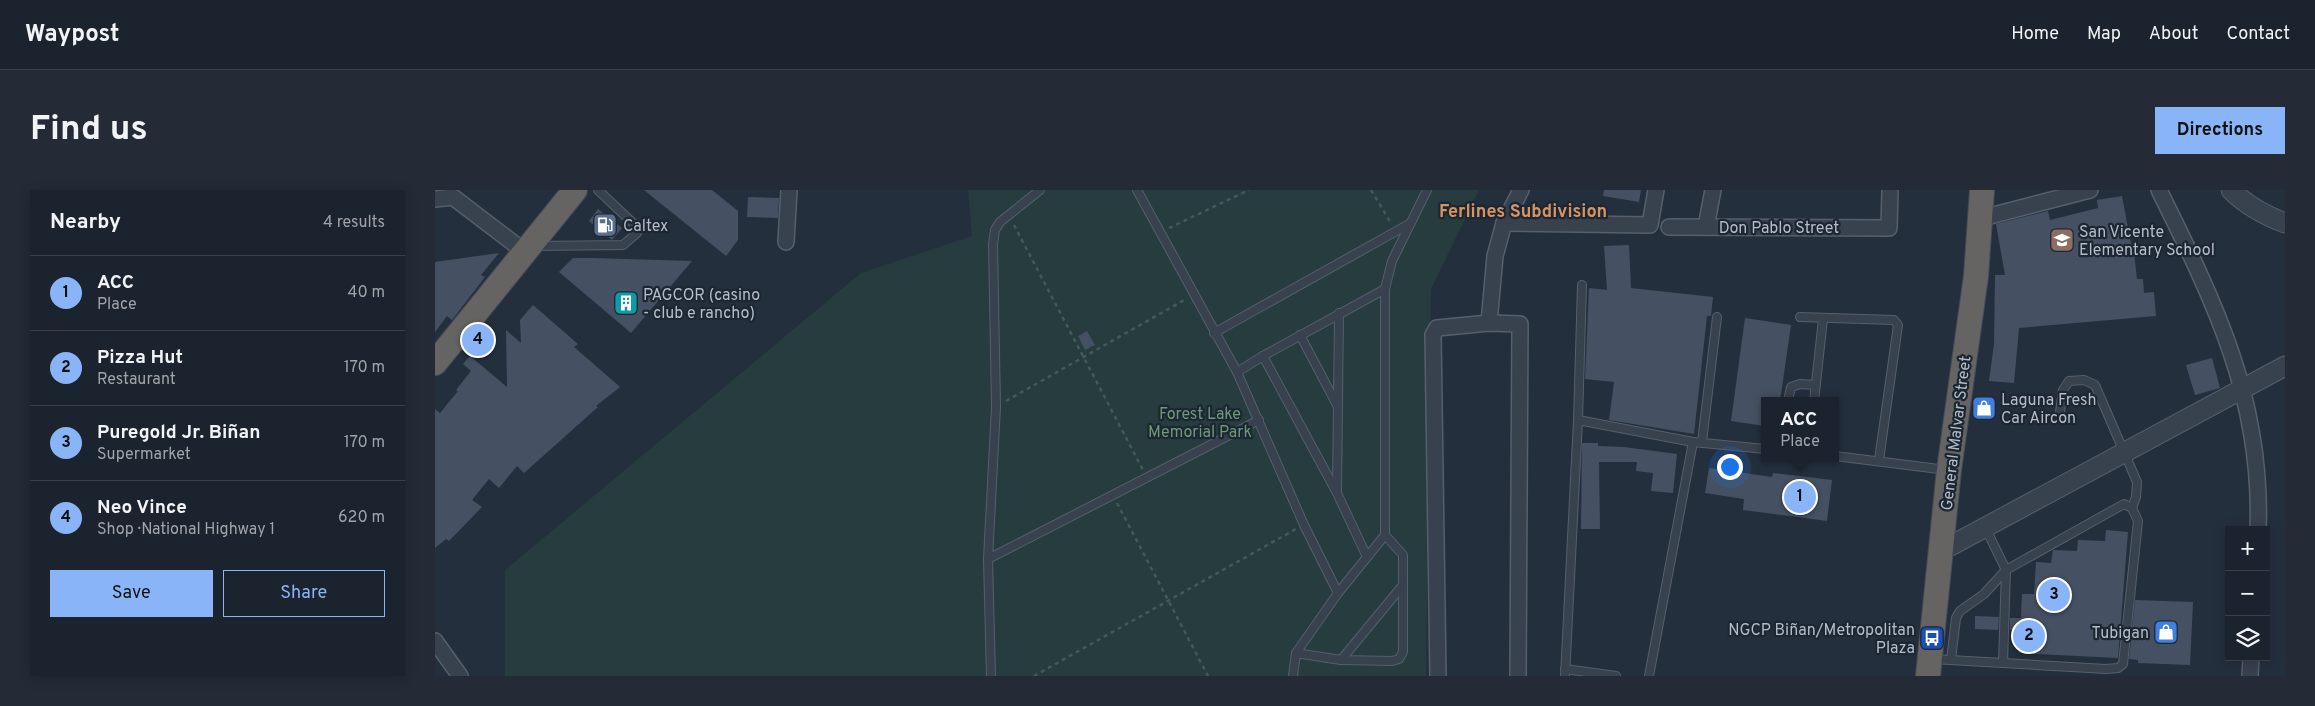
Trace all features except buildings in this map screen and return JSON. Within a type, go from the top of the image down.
[{"type":"highway","points":[[435,363],[575,190]]},
{"type":"highway","name":"General Malvar Street","points":[[1936,665],[1941,551],[1949,470],[1982,218],[1982,190]]},
{"type":"street","points":[[786,242],[789,190]]},
{"type":"street","points":[[1489,323],[1495,256],[1504,223],[1521,190]]},
{"type":"street","points":[[1504,223],[1650,225],[1656,190]]},
{"type":"street","points":[[1706,227],[1713,190]]},
{"type":"street","name":"Don Pablo Street","points":[[1669,227],[1889,228],[1889,190]]},
{"type":"street","points":[[1982,218],[2064,193],[2089,190]]},
{"type":"street","points":[[2159,190],[2209,292],[2243,388],[2253,435],[2258,480],[2258,526]]},
{"type":"street","points":[[2231,190],[2243,202],[2261,214],[2285,223]]},
{"type":"street","points":[[435,200],[453,193],[527,249]]},
{"type":"street","points":[[1438,676],[1433,335],[1437,328],[1489,323],[1520,324],[1518,676]]},
{"type":"street","points":[[1941,551],[2285,366]]},
{"type":"street","points":[[436,645],[460,676]]},
{"type":"street","points":[[2249,676],[2251,661]]},
{"type":"lane","points":[[527,249],[623,245],[637,233],[637,228],[598,190]]},
{"type":"lane","points":[[991,676],[988,559],[996,407],[993,244],[995,230],[1000,222],[1040,190]]},
{"type":"lane","points":[[1137,190],[1237,372],[1304,525],[1338,593]]},
{"type":"lane","points":[[1293,676],[1296,653],[1338,593],[1385,535],[1385,288],[1392,261],[1427,190]]},
{"type":"lane","points":[[1215,332],[1409,224]]},
{"type":"lane","points":[[1581,285],[1578,420],[1565,672],[1616,676]]},
{"type":"lane","points":[[1237,372],[1299,335],[1385,288]]},
{"type":"lane","points":[[1337,493],[1339,313]]},
{"type":"lane","points":[[1649,676],[1697,442],[1717,316]]},
{"type":"lane","points":[[1800,317],[1823,319],[1879,318],[1894,320],[1898,325],[1879,460]]},
{"type":"lane","points":[[1814,397],[1823,319]]},
{"type":"lane","points":[[1299,335],[1338,407]]},
{"type":"lane","points":[[1263,356],[1337,493],[1367,557]]},
{"type":"lane","points":[[2060,412],[2063,390],[2069,381],[2084,380],[2095,385],[2137,482],[2133,508],[2138,521],[2123,664],[2118,668],[2003,663],[1936,665],[1960,610],[1984,594],[2006,570],[2124,504],[2133,508]]},
{"type":"lane","points":[[1789,397],[1791,387],[1800,384],[1816,385]]},
{"type":"lane","points":[[988,559],[1259,420]]},
{"type":"lane","points":[[1578,420],[1697,442],[1761,449]]},
{"type":"lane","points":[[1839,456],[1949,470]]},
{"type":"lane","points":[[1985,526],[2006,570],[2003,663]]},
{"type":"lane","points":[[1296,653],[1341,660],[1392,661],[1399,659],[1403,652],[1403,555],[1385,535]]},
{"type":"lane","points":[[1341,660],[1403,585]]},
{"type":"path","points":[[1161,232],[1249,190]]},
{"type":"path","points":[[1371,190],[1395,231]]},
{"type":"path","points":[[1009,216],[1147,478]]},
{"type":"path","points":[[996,407],[1195,294]]},
{"type":"path","points":[[1113,495],[1208,676]]},
{"type":"path","points":[[1033,676],[1304,525]]},
{"type":"green space","name":"Forest Lake Memorial Park","points":[[968,190],[1479,190],[1431,289],[1426,676],[505,676],[505,570],[861,273],[972,236]]},
{"type":"place","name":"Caltex","points":[[605,225]]},
{"type":"place","name":"San Vicente Elementary School","points":[[2062,240]]},
{"type":"place","name":"PAGCOR (casino - club e rancho)","points":[[626,303]]},
{"type":"place","name":"Neo Vince","points":[[478,340]]},
{"type":"place","name":"Laguna Fresh Car Aircon","points":[[1984,408]]},
{"type":"place","name":"ACC","points":[[1800,497]]},
{"type":"place","name":"Puregold Jr. Biñan","points":[[2054,595]]},
{"type":"place","name":"Tubigan","points":[[2166,632]]},
{"type":"place","name":"Pizza Hut","points":[[2029,636]]},
{"type":"place","name":"NGCP Biñan/Metropolitan Plaza","points":[[1932,638]]},
{"type":"district","name":"Ferlines Subdivision","points":[[1523,211]]}]
